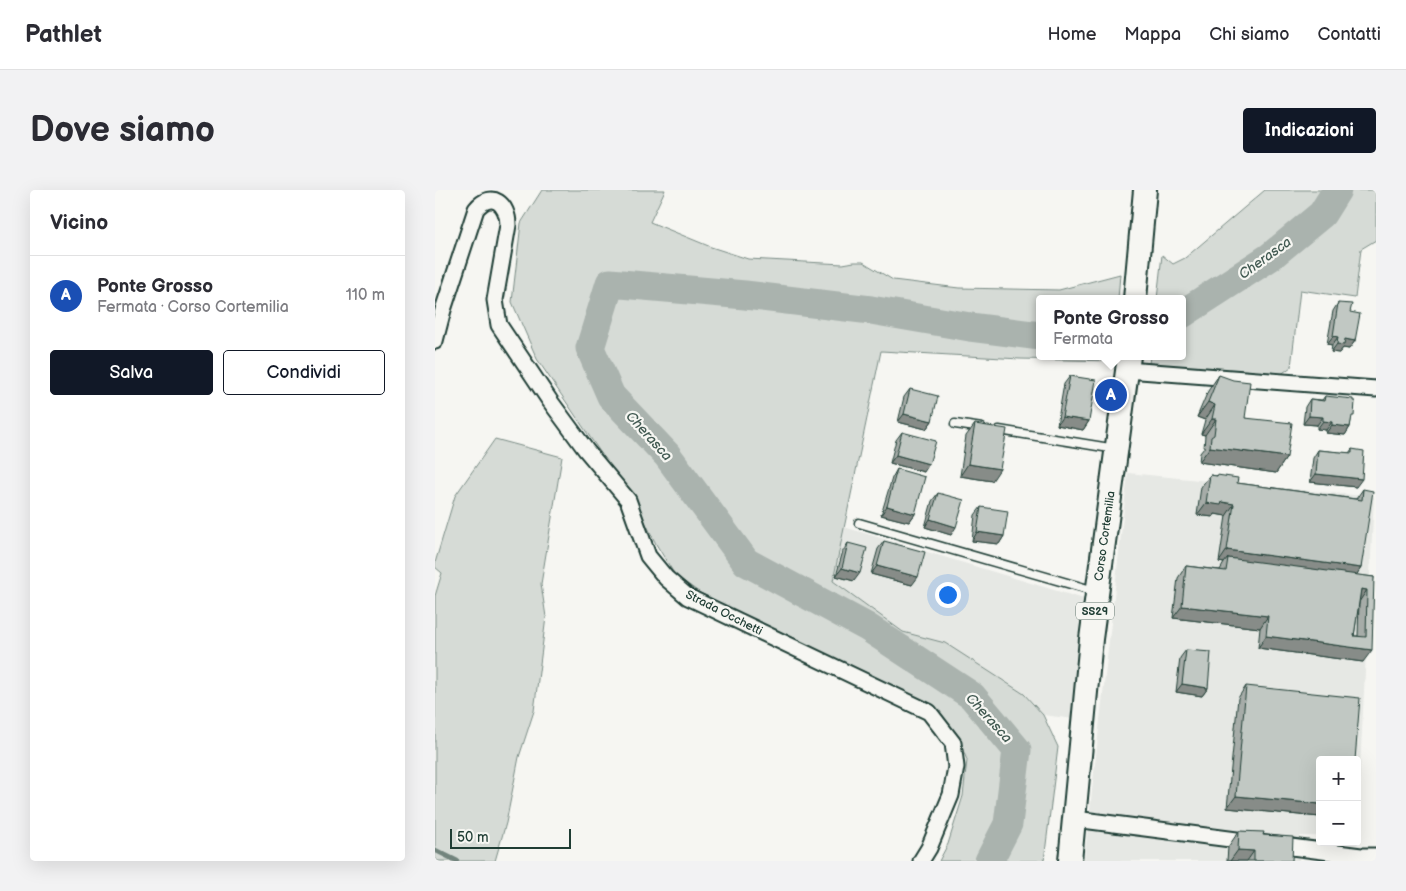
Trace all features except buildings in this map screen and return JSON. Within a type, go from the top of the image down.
[{"type":"main road","points":[[1135,295],[1145,190]]},
{"type":"main road","name":"Corso Cortemilia","points":[[1070,861],[1091,639],[1128,363]]},
{"type":"street","points":[[435,342],[443,310],[476,209],[491,193]]},
{"type":"street","name":"Strada Occhetti","points":[[491,193],[502,203],[508,215],[508,225],[495,300],[499,325],[550,401],[586,450],[628,500],[648,556],[666,578],[688,597],[929,712],[953,743],[956,767],[951,795],[929,848],[921,861]]},
{"type":"street","points":[[1128,363],[1376,389]]},
{"type":"street","points":[[1075,819],[1361,856],[1376,856]]},
{"type":"lane","points":[[955,424],[1117,449]]},
{"type":"lane","points":[[859,523],[1097,592]]},
{"type":"shaded area","points":[[542,190],[665,190],[650,222],[711,247],[748,259],[843,264],[863,262],[893,280],[959,288],[1059,290],[1120,274],[1118,295],[1036,295],[1036,359],[881,351],[833,581],[903,632],[945,643],[1024,694],[1043,715],[1058,747],[1044,861],[939,861],[948,844],[963,796],[967,760],[956,733],[935,707],[700,593],[675,575],[656,544],[633,497],[613,471],[537,359],[512,302],[521,223]]},
{"type":"shaded area","points":[[1265,190],[1376,190],[1376,240],[1361,249],[1355,298],[1300,290],[1291,367],[1280,375],[1149,364],[1150,360],[1186,360],[1186,295],[1157,295],[1162,255],[1173,264],[1185,258]]},
{"type":"shaded area","points":[[1066,360],[1113,360],[1113,361]]},
{"type":"shaded area","points":[[495,439],[562,457],[541,584],[546,617],[534,711],[519,757],[506,823],[495,861],[435,861],[435,596],[442,573],[435,567],[435,563],[455,496]]},
{"type":"shaded area","points":[[1128,473],[1374,497],[1361,756],[1316,756],[1316,836],[1300,836],[1299,861],[1084,861]]},
{"type":"shaded area","points":[[844,527],[1084,599],[1074,719],[1043,715],[1024,694],[945,644],[903,632],[832,581]]},
{"type":"waterway","name":"Cherasca","points":[[1186,311],[1270,257],[1322,214],[1337,190]]},
{"type":"waterway","name":"Cherasca","points":[[989,861],[1008,824],[1017,750],[972,696],[867,627],[746,562],[667,455],[611,396],[590,348],[610,283],[745,295],[871,310],[970,327],[1036,335]]},
{"type":"waterway","points":[[435,850],[457,861]]},
{"type":"place","name":"Ponte Grosso","points":[[1111,395]]}]
